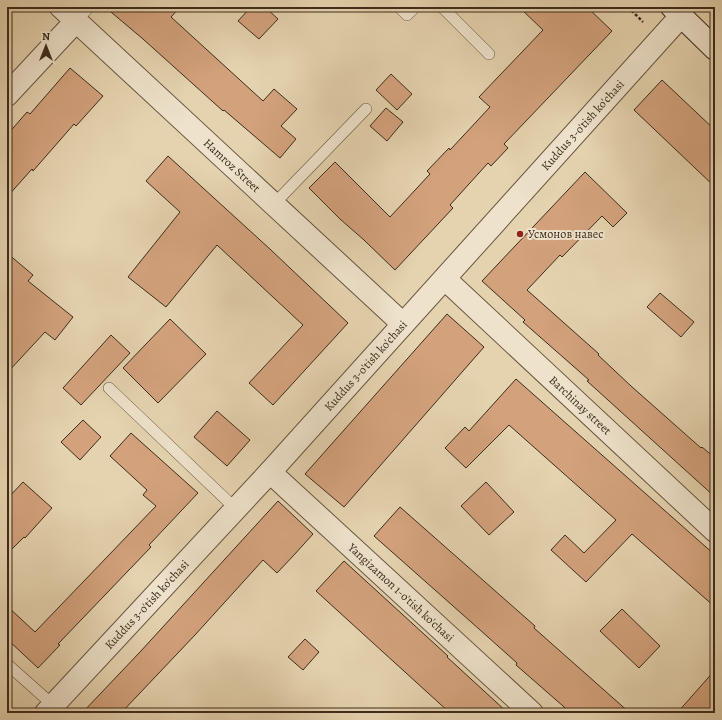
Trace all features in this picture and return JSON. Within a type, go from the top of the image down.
[{"type":"street","points":[[677,11],[715,49]]},
{"type":"street","name":"Kuddus 3-o'tish ko'chasi","points":[[49,709],[270,472],[445,278],[677,11]]},
{"type":"street","points":[[7,94],[75,12]]},
{"type":"street","name":"Hamroz Street","points":[[75,12],[274,204],[403,324]]},
{"type":"street","name":"Barchinay street","points":[[445,278],[715,531]]},
{"type":"street","name":"Yangizamon 1-o'tish ko'chasi","points":[[270,472],[532,713]]},
{"type":"lane","points":[[399,7],[407,15],[415,7]]},
{"type":"lane","points":[[442,7],[489,54]]},
{"type":"lane","points":[[274,204],[366,109]]},
{"type":"lane","points":[[109,388],[236,509]]},
{"type":"lane","points":[[7,664],[49,709]]},
{"type":"building","points":[[105,7],[180,7],[171,17],[263,101],[274,89],[297,109],[281,126],[296,139],[280,158],[224,110],[223,111]]},
{"type":"building","points":[[251,7],[265,7],[278,19],[259,39],[238,21]]},
{"type":"building","points":[[519,7],[587,7],[612,31],[504,144],[508,148],[491,166],[488,163],[450,205],[453,208],[395,270],[309,188],[335,162],[390,217],[430,174],[427,171],[449,148],[450,150],[490,107],[479,97],[543,30]]},
{"type":"building","points":[[70,68],[103,96],[76,126],[74,124],[33,171],[32,169],[7,197],[7,135],[27,112],[30,114]]},
{"type":"building","points":[[391,74],[412,94],[397,110],[376,90]]},
{"type":"building","points":[[662,80],[715,130],[715,187],[634,110]]},
{"type":"building","points":[[386,108],[403,122],[387,141],[370,126]]},
{"type":"building","points":[[168,156],[348,323],[273,405],[249,383],[303,325],[217,245],[166,307],[128,277],[180,212],[146,181]]},
{"type":"building","points":[[585,172],[627,213],[613,227],[602,216],[562,257],[560,255],[527,290],[599,354],[598,355],[631,386],[701,448],[702,447],[715,458],[715,497],[587,381],[589,380],[523,322],[525,320],[482,281]]},
{"type":"building","points":[[7,253],[33,275],[28,281],[73,317],[55,340],[45,332],[7,373]]},
{"type":"building","points":[[660,293],[694,322],[681,337],[647,307]]},
{"type":"building","points":[[447,314],[484,347],[344,507],[305,474]]},
{"type":"building","points":[[170,319],[206,354],[158,403],[123,368]]},
{"type":"building","points":[[111,335],[130,353],[81,405],[63,388]]},
{"type":"building","points":[[516,379],[715,555],[715,607],[632,534],[586,582],[551,550],[565,535],[584,553],[616,520],[509,425],[466,468],[445,448],[465,427],[469,431]]},
{"type":"building","points":[[217,411],[250,440],[227,466],[194,437]]},
{"type":"building","points":[[83,420],[101,437],[80,460],[61,442]]},
{"type":"building","points":[[131,433],[198,493],[149,545],[151,547],[58,644],[60,645],[38,668],[7,639],[7,606],[35,632],[156,506],[143,495],[147,490],[110,456]]},
{"type":"building","points":[[23,482],[52,508],[25,538],[24,537],[7,554],[7,499]]},
{"type":"building","points":[[486,482],[514,512],[489,535],[461,506]]},
{"type":"building","points":[[278,501],[313,534],[294,555],[277,573],[263,560],[121,713],[82,713],[140,652]]},
{"type":"building","points":[[400,507],[535,626],[534,628],[630,713],[571,713],[516,665],[517,663],[374,536]]},
{"type":"building","points":[[344,561],[508,713],[450,713],[316,591]]},
{"type":"building","points":[[622,609],[660,646],[639,668],[600,631]]},
{"type":"building","points":[[305,639],[319,652],[303,670],[288,657]]},
{"type":"building","points":[[715,670],[715,713],[677,713]]},
{"type":"place","name":"Усмонов навес","points":[[520,234]]}]
